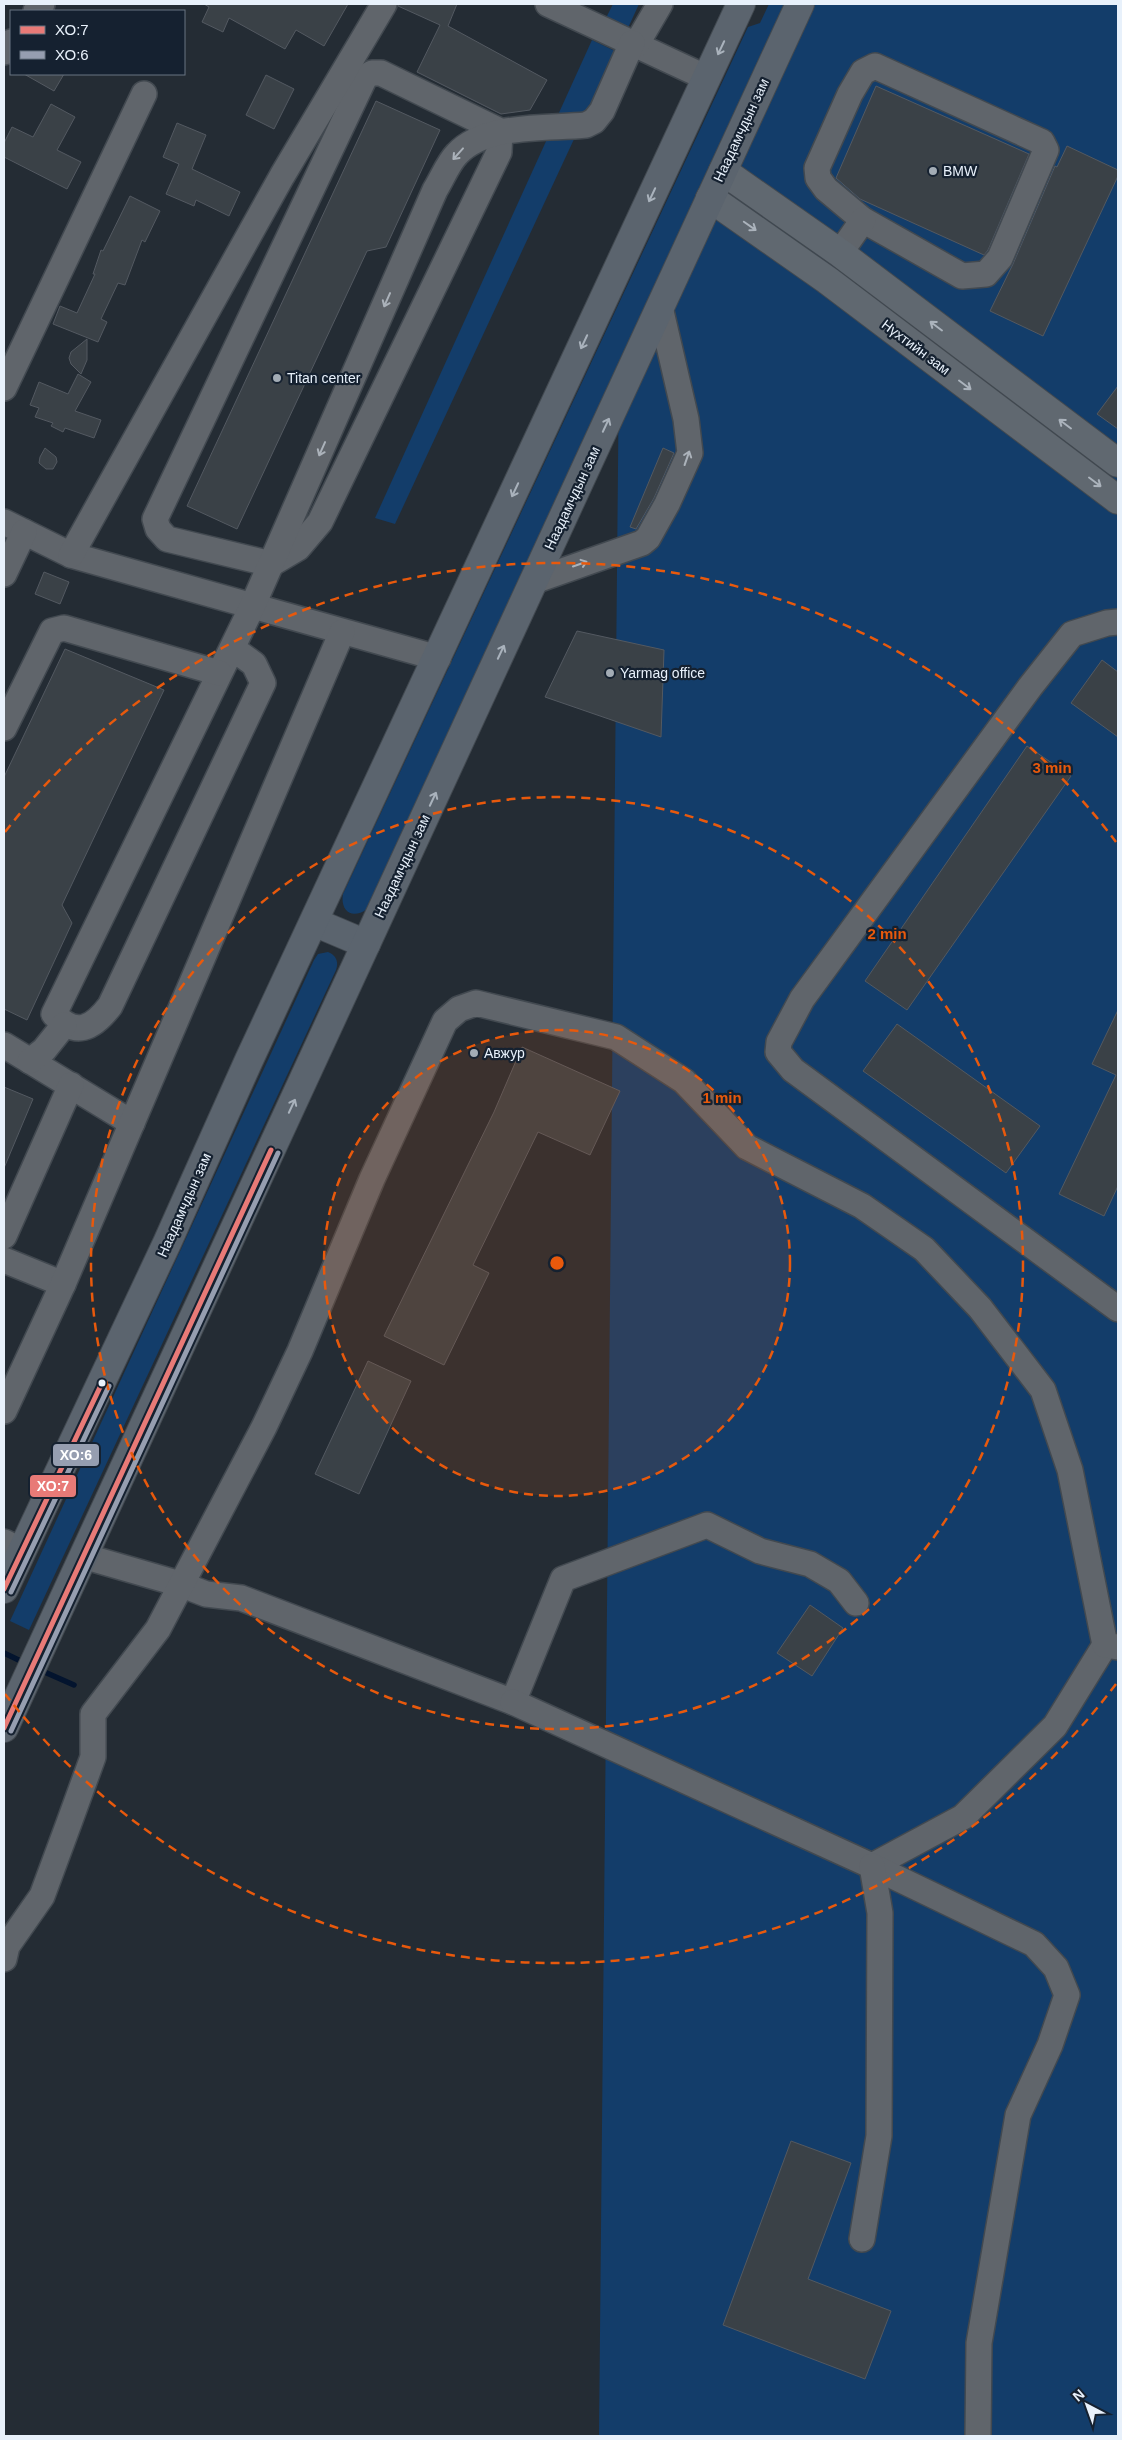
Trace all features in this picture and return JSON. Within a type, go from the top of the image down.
[{"type":"highway","name":"Наадамчдын зам","points":[[4,1589],[13,1547],[154,1270],[742,4]]},
{"type":"highway","name":"Наадамчдын зам","points":[[4,1728],[723,171],[791,6]]},
{"type":"highway","points":[[314,922],[366,944]]},
{"type":"main road","name":"Нүхтийн зам","points":[[723,171],[840,253],[1118,464]]},
{"type":"main road","name":"Нүхтийн зам","points":[[710,198],[827,280],[1118,500]]},
{"type":"street","points":[[70,555],[282,176],[384,4]]},
{"type":"street","points":[[548,4],[707,78]]},
{"type":"street","points":[[232,648],[254,664],[263,683],[110,1006],[98,1021],[81,1029],[64,1026],[54,1014],[219,673],[252,607],[435,190],[456,154],[472,141],[500,131],[586,126],[594,121],[602,112],[634,44],[660,4]]},
{"type":"street","points":[[875,66],[1042,142],[1046,150],[1000,258],[986,274],[962,276],[863,220],[826,189],[818,178],[817,168],[850,94],[863,72],[875,66]]},
{"type":"street","points":[[372,73],[381,74],[500,131],[499,152],[495,161],[320,522],[298,548],[271,564],[167,539],[158,529],[155,519],[366,77],[372,73]]},
{"type":"street","points":[[4,388],[144,94]]},
{"type":"street","points":[[840,253],[863,220]]},
{"type":"street","points":[[534,580],[642,543],[648,538],[667,504],[690,453],[686,419],[660,307]]},
{"type":"street","points":[[4,574],[14,527],[70,555],[438,658]]},
{"type":"street","points":[[1118,622],[1107,623],[1072,634],[1030,687],[802,999],[779,1042],[778,1052],[793,1070],[1118,1309]]},
{"type":"street","points":[[4,728],[52,631],[64,628],[219,673]]},
{"type":"street","points":[[4,1411],[62,1284],[342,632]]},
{"type":"street","points":[[4,1959],[7,1946],[42,1896],[93,1757],[93,1714],[158,1629],[264,1427],[288,1376],[372,1180],[445,1021],[459,1009],[476,1003],[616,1037],[684,1081],[747,1147],[862,1206],[924,1249],[980,1308],[1043,1390],[1070,1470],[1112,1646],[1055,1726],[963,1817],[872,1866]]},
{"type":"street","points":[[30,1061],[44,1050],[64,1026]]},
{"type":"street","points":[[4,1045],[132,1122]]},
{"type":"street","points":[[4,1236],[71,1086]]},
{"type":"street","points":[[4,1260],[62,1284]]},
{"type":"street","points":[[513,1702],[563,1580],[707,1525],[760,1551],[810,1564],[838,1581],[856,1603]]},
{"type":"street","points":[[83,1556],[180,1584],[206,1594],[241,1598],[513,1702],[872,1866],[1034,1944],[1056,1968],[1067,1995],[1050,2045],[1018,2115],[979,2342],[978,2436]]},
{"type":"street","points":[[862,2239],[879,2136],[880,1913],[872,1866]]},
{"type":"shaded area","points":[[613,4],[639,4],[628,28],[606,18]]},
{"type":"shaded area","points":[[769,4],[1118,4],[1118,2436],[599,2436],[619,363],[367,909],[357,914],[352,914],[343,905],[343,894],[748,27],[760,23]]},
{"type":"shaded area","points":[[592,40],[615,51],[395,524],[375,518]]},
{"type":"shaded area","points":[[328,952],[336,959],[336,970],[29,1630],[10,1621],[314,960],[318,954]]},
{"type":"building","points":[[204,4],[348,4],[324,46],[296,30],[285,49],[229,18],[223,32],[202,22],[209,7]]},
{"type":"building","points":[[398,4],[457,4],[448,26],[547,80],[530,110],[501,114],[417,72],[440,25],[398,6]]},
{"type":"building","points":[[26,75],[63,75],[54,91]]},
{"type":"building","points":[[266,75],[294,89],[274,129],[246,115]]},
{"type":"building","name":"BMW","points":[[876,86],[1029,154],[988,250],[984,255],[860,199],[836,178]]},
{"type":"building","name":"Titan center","points":[[376,101],[440,130],[386,247],[367,251],[237,529],[187,506]]},
{"type":"building","points":[[51,104],[75,117],[57,150],[81,162],[67,189],[4,157],[4,143],[12,127],[33,137]]},
{"type":"building","points":[[177,123],[206,135],[192,169],[240,192],[229,216],[196,200],[194,206],[166,194],[179,164],[163,157]]},
{"type":"building","points":[[1067,146],[1118,170],[1118,176],[1043,336],[990,311],[1013,264],[1055,166],[1057,167]]},
{"type":"building","points":[[130,196],[160,211],[145,242],[142,240],[125,285],[118,283],[101,319],[107,322],[98,342],[53,324],[60,306],[77,313],[95,274],[93,274],[101,250],[103,251]]},
{"type":"building","points":[[87,339],[87,360],[81,374],[71,364],[69,358],[71,352]]},
{"type":"building","points":[[78,374],[91,382],[75,411],[101,420],[94,438],[65,428],[63,432],[51,426],[53,423],[35,417],[39,408],[30,405],[39,382],[68,394]]},
{"type":"building","points":[[1118,386],[1118,429],[1097,414]]},
{"type":"building","points":[[45,448],[56,457],[57,462],[53,469],[46,469],[39,463]]},
{"type":"building","points":[[663,448],[674,453],[654,498],[636,529],[630,527]]},
{"type":"building","points":[[44,572],[69,582],[60,604],[35,594]]},
{"type":"building","name":"Yarmag office","points":[[577,631],[664,650],[661,737],[545,697]]},
{"type":"building","points":[[65,649],[164,690],[62,905],[72,923],[27,1020],[4,1009],[4,777]]},
{"type":"building","points":[[1102,660],[1118,672],[1118,737],[1071,703]]},
{"type":"building","points":[[1027,746],[1071,776],[907,1010],[865,981]]},
{"type":"building","points":[[1118,1010],[1118,1186],[1104,1216],[1059,1194],[1116,1075],[1092,1064]]},
{"type":"building","points":[[897,1024],[1040,1126],[1006,1173],[863,1071]]},
{"type":"building","points":[[522,1047],[620,1091],[590,1155],[538,1132],[473,1265],[489,1273],[444,1365],[384,1336],[494,1112]]},
{"type":"building","points":[[4,1087],[33,1099],[4,1168]]},
{"type":"building","points":[[368,1361],[411,1381],[359,1494],[315,1474]]},
{"type":"building","points":[[810,1605],[843,1628],[812,1676],[777,1653]]},
{"type":"building","points":[[791,2141],[851,2163],[808,2279],[891,2311],[865,2379],[723,2325]]},
{"type":"waterway","points":[[4,1653],[27,1664]]},
{"type":"waterway","points":[[40,1670],[74,1685]]},
{"type":"transit line","name":"ХО:7","points":[[4,1728],[271,1150]]},
{"type":"transit line","name":"ХО:6","points":[[11,1731],[278,1153]]},
{"type":"transit line","name":"ХО:7","points":[[4,1589],[102,1383]]},
{"type":"transit line","name":"ХО:6","points":[[11,1592],[109,1386]]},
{"type":"place","name":"BMW","points":[[933,171]]},
{"type":"place","name":"Titan center","points":[[277,378]]},
{"type":"place","name":"Yarmag office","points":[[610,673]]},
{"type":"place","name":"Авжур","points":[[474,1053]]}]
